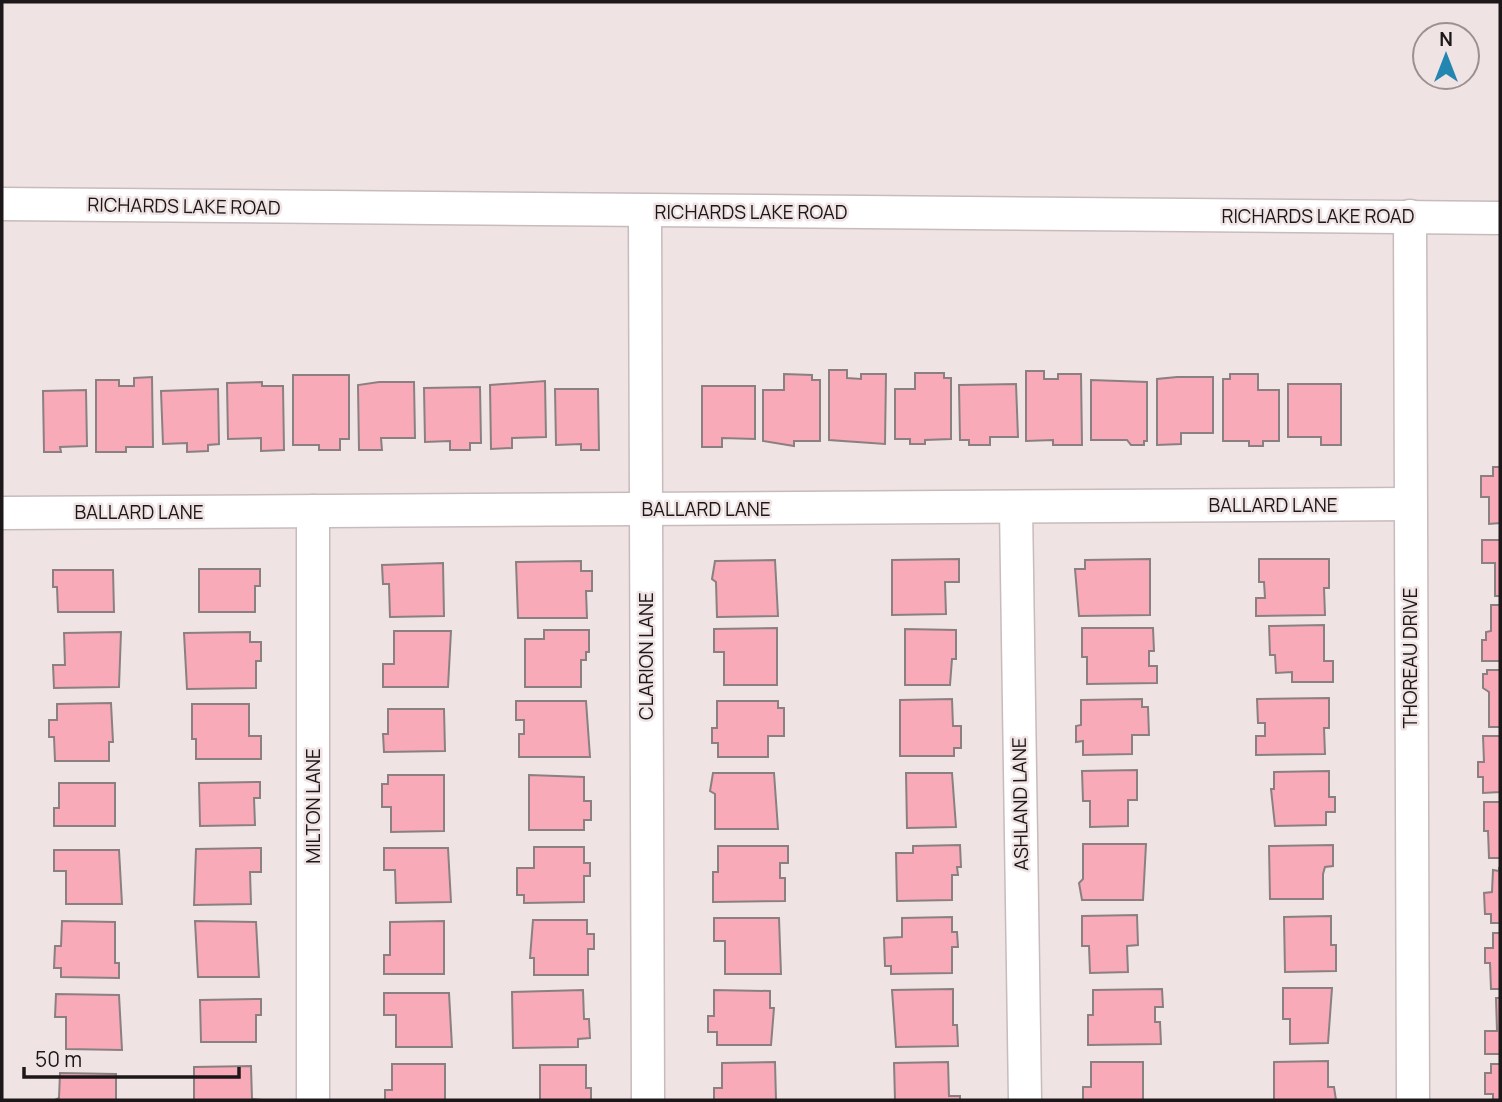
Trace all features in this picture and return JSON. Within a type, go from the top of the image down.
[{"type":"street","name":"RICHARDS LAKE ROAD","points":[[2,204],[1500,218]]},
{"type":"street","name":"CLARION LANE","points":[[645,212],[648,1100]]},
{"type":"street","name":"THOREAU DRIVE","points":[[1410,216],[1413,1100]]},
{"type":"street","name":"BALLARD LANE","points":[[2,513],[1410,504]]},
{"type":"street","name":"ASHLAND LANE","points":[[1016,507],[1025,1100]]},
{"type":"street","name":"MILTON LANE","points":[[313,511],[313,1100]]},
{"type":"building","points":[[829,370],[847,370],[847,378],[861,379],[861,374],[886,374],[885,444],[829,440]]},
{"type":"building","points":[[1026,371],[1044,371],[1044,379],[1058,379],[1058,374],[1081,374],[1082,445],[1053,445],[1053,440],[1026,441]]},
{"type":"building","points":[[915,373],[944,373],[944,378],[951,378],[951,439],[925,440],[925,444],[910,444],[910,439],[895,439],[895,389],[915,389]]},
{"type":"building","points":[[784,374],[812,375],[812,380],[820,380],[820,441],[794,441],[794,446],[763,441],[763,390],[784,390]]},
{"type":"building","points":[[1230,374],[1258,374],[1258,390],[1279,390],[1279,441],[1263,441],[1263,446],[1249,446],[1249,441],[1223,441],[1223,379],[1230,379]]},
{"type":"building","points":[[293,375],[349,375],[349,439],[340,439],[340,450],[319,450],[319,445],[293,445]]},
{"type":"building","points":[[152,377],[153,447],[126,447],[126,452],[96,452],[96,380],[119,380],[119,386],[134,386],[134,378]]},
{"type":"building","points":[[1213,377],[1213,433],[1181,433],[1181,444],[1157,445],[1157,379]]},
{"type":"building","points":[[1091,380],[1147,382],[1147,441],[1144,441],[1144,445],[1131,445],[1127,440],[1091,440]]},
{"type":"building","points":[[545,381],[546,437],[512,438],[512,448],[491,449],[490,385]]},
{"type":"building","points":[[262,382],[262,386],[283,386],[284,450],[261,451],[261,438],[228,439],[227,383]]},
{"type":"building","points":[[414,382],[415,438],[381,438],[382,450],[359,450],[358,385]]},
{"type":"building","points":[[1016,384],[1018,437],[990,437],[990,445],[969,445],[969,440],[960,440],[959,385]]},
{"type":"building","points":[[1288,384],[1341,384],[1341,445],[1321,445],[1321,437],[1288,437]]},
{"type":"building","points":[[702,386],[755,386],[755,439],[722,438],[722,447],[702,447]]},
{"type":"building","points":[[480,387],[481,443],[470,443],[470,450],[450,450],[450,441],[425,442],[424,388]]},
{"type":"building","points":[[218,389],[219,444],[208,445],[208,451],[187,452],[187,443],[163,444],[161,391]]},
{"type":"building","points":[[555,389],[598,389],[599,450],[581,450],[581,444],[556,445]]},
{"type":"building","points":[[86,390],[87,446],[60,447],[61,452],[44,452],[43,391]]},
{"type":"building","points":[[1493,467],[1500,467],[1500,523],[1489,524],[1489,497],[1481,497],[1481,476],[1493,476]]},
{"type":"building","points":[[1482,540],[1500,540],[1500,596],[1495,596],[1495,563],[1482,563]]},
{"type":"building","points":[[959,559],[959,582],[945,582],[946,614],[892,615],[892,560]]},
{"type":"building","points":[[1150,559],[1150,615],[1079,616],[1075,569],[1085,569],[1085,560]]},
{"type":"building","points":[[1259,559],[1329,559],[1329,588],[1324,588],[1325,615],[1256,616],[1256,598],[1265,598],[1264,582],[1259,582]]},
{"type":"building","points":[[775,560],[778,616],[717,617],[716,582],[712,579],[715,561]]},
{"type":"building","points":[[581,561],[581,571],[592,571],[592,591],[586,591],[587,618],[518,618],[516,562]]},
{"type":"building","points":[[443,563],[444,616],[390,617],[389,584],[383,584],[382,565]]},
{"type":"building","points":[[199,569],[260,569],[260,586],[255,586],[255,612],[199,612]]},
{"type":"building","points":[[53,570],[113,570],[114,612],[58,612]]},
{"type":"building","points":[[1491,605],[1500,605],[1500,661],[1482,661],[1482,640],[1486,640],[1486,632],[1491,631]]},
{"type":"building","points":[[1324,625],[1324,661],[1333,661],[1333,682],[1292,682],[1292,672],[1276,673],[1275,655],[1270,655],[1269,626]]},
{"type":"building","points":[[777,628],[777,685],[724,685],[724,652],[714,652],[714,629]]},
{"type":"building","points":[[1082,628],[1153,628],[1154,651],[1149,651],[1149,666],[1157,666],[1157,683],[1087,684],[1087,657],[1082,657]]},
{"type":"building","points":[[905,629],[956,630],[956,659],[952,659],[950,685],[905,685]]},
{"type":"building","points":[[544,630],[589,630],[589,652],[586,652],[586,660],[581,660],[581,687],[525,687],[525,639],[544,639]]},
{"type":"building","points":[[394,631],[451,631],[448,687],[383,687],[383,664],[394,664]]},
{"type":"building","points":[[121,632],[119,687],[54,688],[53,665],[65,665],[64,633]]},
{"type":"building","points":[[250,632],[250,642],[261,642],[261,661],[256,661],[256,688],[187,689],[184,633]]},
{"type":"building","points":[[1487,670],[1500,670],[1500,727],[1489,727],[1489,692],[1483,688],[1483,674],[1487,674]]},
{"type":"building","points":[[1329,698],[1329,728],[1324,728],[1325,754],[1256,755],[1256,736],[1265,736],[1265,723],[1258,723],[1257,699]]},
{"type":"building","points":[[952,699],[953,726],[961,726],[961,748],[954,748],[954,756],[900,756],[900,700]]},
{"type":"building","points":[[1142,699],[1142,707],[1148,707],[1149,735],[1132,735],[1132,754],[1083,755],[1083,741],[1076,742],[1076,726],[1081,725],[1081,700]]},
{"type":"building","points":[[516,701],[586,701],[590,757],[519,757],[519,734],[524,734],[524,720],[516,720]]},
{"type":"building","points":[[717,701],[778,701],[778,708],[784,708],[784,736],[768,736],[768,757],[718,757],[718,743],[712,743],[712,728],[717,728]]},
{"type":"building","points":[[111,703],[113,742],[109,742],[109,761],[55,761],[54,737],[49,737],[49,720],[57,720],[57,704]]},
{"type":"building","points":[[192,704],[249,704],[249,736],[261,736],[261,759],[196,759],[196,739],[192,739]]},
{"type":"building","points":[[388,709],[444,709],[445,751],[384,752],[383,734],[388,734]]},
{"type":"building","points":[[1483,736],[1500,736],[1500,792],[1483,793],[1483,777],[1478,777],[1478,762],[1484,762]]},
{"type":"building","points":[[1137,770],[1137,800],[1128,800],[1128,826],[1090,827],[1090,801],[1083,801],[1082,771]]},
{"type":"building","points":[[1329,771],[1329,797],[1335,797],[1335,812],[1326,812],[1326,825],[1275,826],[1271,789],[1274,789],[1274,772]]},
{"type":"building","points":[[713,773],[774,773],[778,829],[715,829],[715,794],[710,791]]},
{"type":"building","points":[[906,773],[952,773],[956,827],[907,828]]},
{"type":"building","points":[[388,775],[444,775],[444,831],[391,832],[391,807],[382,807],[382,784],[388,784]]},
{"type":"building","points":[[529,775],[584,777],[584,801],[591,801],[591,820],[584,820],[584,830],[529,830]]},
{"type":"building","points":[[260,782],[260,798],[254,798],[255,825],[200,826],[199,783]]},
{"type":"building","points":[[59,783],[115,783],[115,826],[54,826],[54,808],[59,808]]},
{"type":"building","points":[[1484,802],[1500,802],[1500,858],[1489,858],[1488,831],[1484,831]]},
{"type":"building","points":[[1083,844],[1146,844],[1143,900],[1082,900],[1079,883],[1083,879]]},
{"type":"building","points":[[960,845],[961,867],[957,867],[958,875],[952,875],[952,900],[897,901],[896,853],[913,853],[913,846]]},
{"type":"building","points":[[1333,845],[1333,866],[1325,867],[1323,874],[1323,899],[1270,899],[1269,846]]},
{"type":"building","points":[[718,846],[788,846],[788,863],[780,863],[780,878],[785,878],[785,901],[713,902],[713,872],[718,872]]},
{"type":"building","points":[[534,847],[584,847],[584,863],[590,863],[590,876],[584,876],[584,902],[524,903],[524,895],[517,895],[517,868],[534,868]]},
{"type":"building","points":[[261,848],[261,872],[250,872],[251,904],[194,905],[196,849]]},
{"type":"building","points":[[384,848],[448,848],[451,902],[396,903],[395,870],[384,870]]},
{"type":"building","points":[[54,850],[119,850],[122,904],[66,904],[66,871],[54,871]]},
{"type":"building","points":[[1499,867],[1500,923],[1491,923],[1491,914],[1485,914],[1484,893],[1492,892],[1493,870],[1499,871]]},
{"type":"building","points":[[1137,915],[1138,945],[1127,946],[1128,972],[1090,973],[1089,946],[1082,946],[1082,916]]},
{"type":"building","points":[[1331,916],[1331,945],[1336,945],[1336,971],[1285,972],[1284,917]]},
{"type":"building","points":[[952,917],[952,932],[957,932],[958,947],[952,947],[952,973],[891,974],[891,966],[885,966],[884,938],[902,937],[902,918]]},
{"type":"building","points":[[714,918],[779,918],[781,974],[725,974],[725,941],[714,941]]},
{"type":"building","points":[[533,920],[587,920],[587,934],[594,934],[594,949],[588,949],[588,975],[534,975],[534,958],[530,958]]},
{"type":"building","points":[[62,921],[115,922],[115,963],[119,963],[119,978],[61,977],[61,968],[54,968],[55,946],[61,946]]},
{"type":"building","points":[[195,921],[256,922],[259,977],[198,977]]},
{"type":"building","points":[[444,921],[444,974],[384,974],[384,955],[390,955],[390,922]]},
{"type":"building","points":[[1493,933],[1500,933],[1500,989],[1491,989],[1490,963],[1485,963],[1485,948],[1493,948]]},
{"type":"building","points":[[1283,988],[1332,988],[1328,1043],[1290,1044],[1290,1019],[1283,1019]]},
{"type":"building","points":[[953,989],[953,1025],[957,1025],[958,1046],[896,1047],[892,990]]},
{"type":"building","points":[[1162,989],[1163,1007],[1155,1007],[1155,1022],[1160,1022],[1161,1044],[1088,1045],[1088,1015],[1093,1015],[1093,990]]},
{"type":"building","points":[[583,990],[584,1019],[589,1019],[590,1038],[578,1039],[578,1047],[513,1048],[512,992]]},
{"type":"building","points":[[714,990],[770,991],[770,1008],[774,1008],[771,1045],[717,1045],[717,1032],[708,1032],[708,1016],[714,1016]]},
{"type":"building","points":[[384,993],[449,993],[452,1047],[396,1047],[396,1015],[384,1015]]},
{"type":"building","points":[[56,994],[119,995],[122,1050],[66,1049],[66,1017],[55,1017]]},
{"type":"building","points":[[1496,998],[1500,998],[1500,1054],[1485,1054],[1485,1031],[1497,1031]]},
{"type":"building","points":[[261,999],[261,1015],[256,1015],[256,1042],[201,1042],[200,1000]]},
{"type":"building","points":[[1328,1061],[1328,1087],[1334,1087],[1336,1100],[1274,1100],[1274,1062]]},
{"type":"building","points":[[775,1062],[776,1100],[714,1100],[714,1088],[722,1088],[722,1063]]},
{"type":"building","points":[[948,1062],[949,1096],[960,1096],[960,1100],[895,1100],[894,1063]]},
{"type":"building","points":[[1091,1062],[1143,1062],[1143,1100],[1083,1100],[1083,1087],[1091,1087]]},
{"type":"building","points":[[392,1064],[445,1064],[445,1100],[385,1100],[385,1090],[392,1090]]},
{"type":"building","points":[[1491,1064],[1500,1064],[1500,1100],[1493,1100],[1493,1094],[1485,1094],[1485,1073],[1491,1073]]},
{"type":"building","points":[[540,1065],[586,1065],[586,1088],[591,1088],[591,1100],[540,1100]]},
{"type":"building","points":[[251,1066],[252,1099],[262,1100],[194,1100],[194,1067]]},
{"type":"building","points":[[60,1073],[116,1074],[116,1100],[55,1100],[59,1098]]}]
